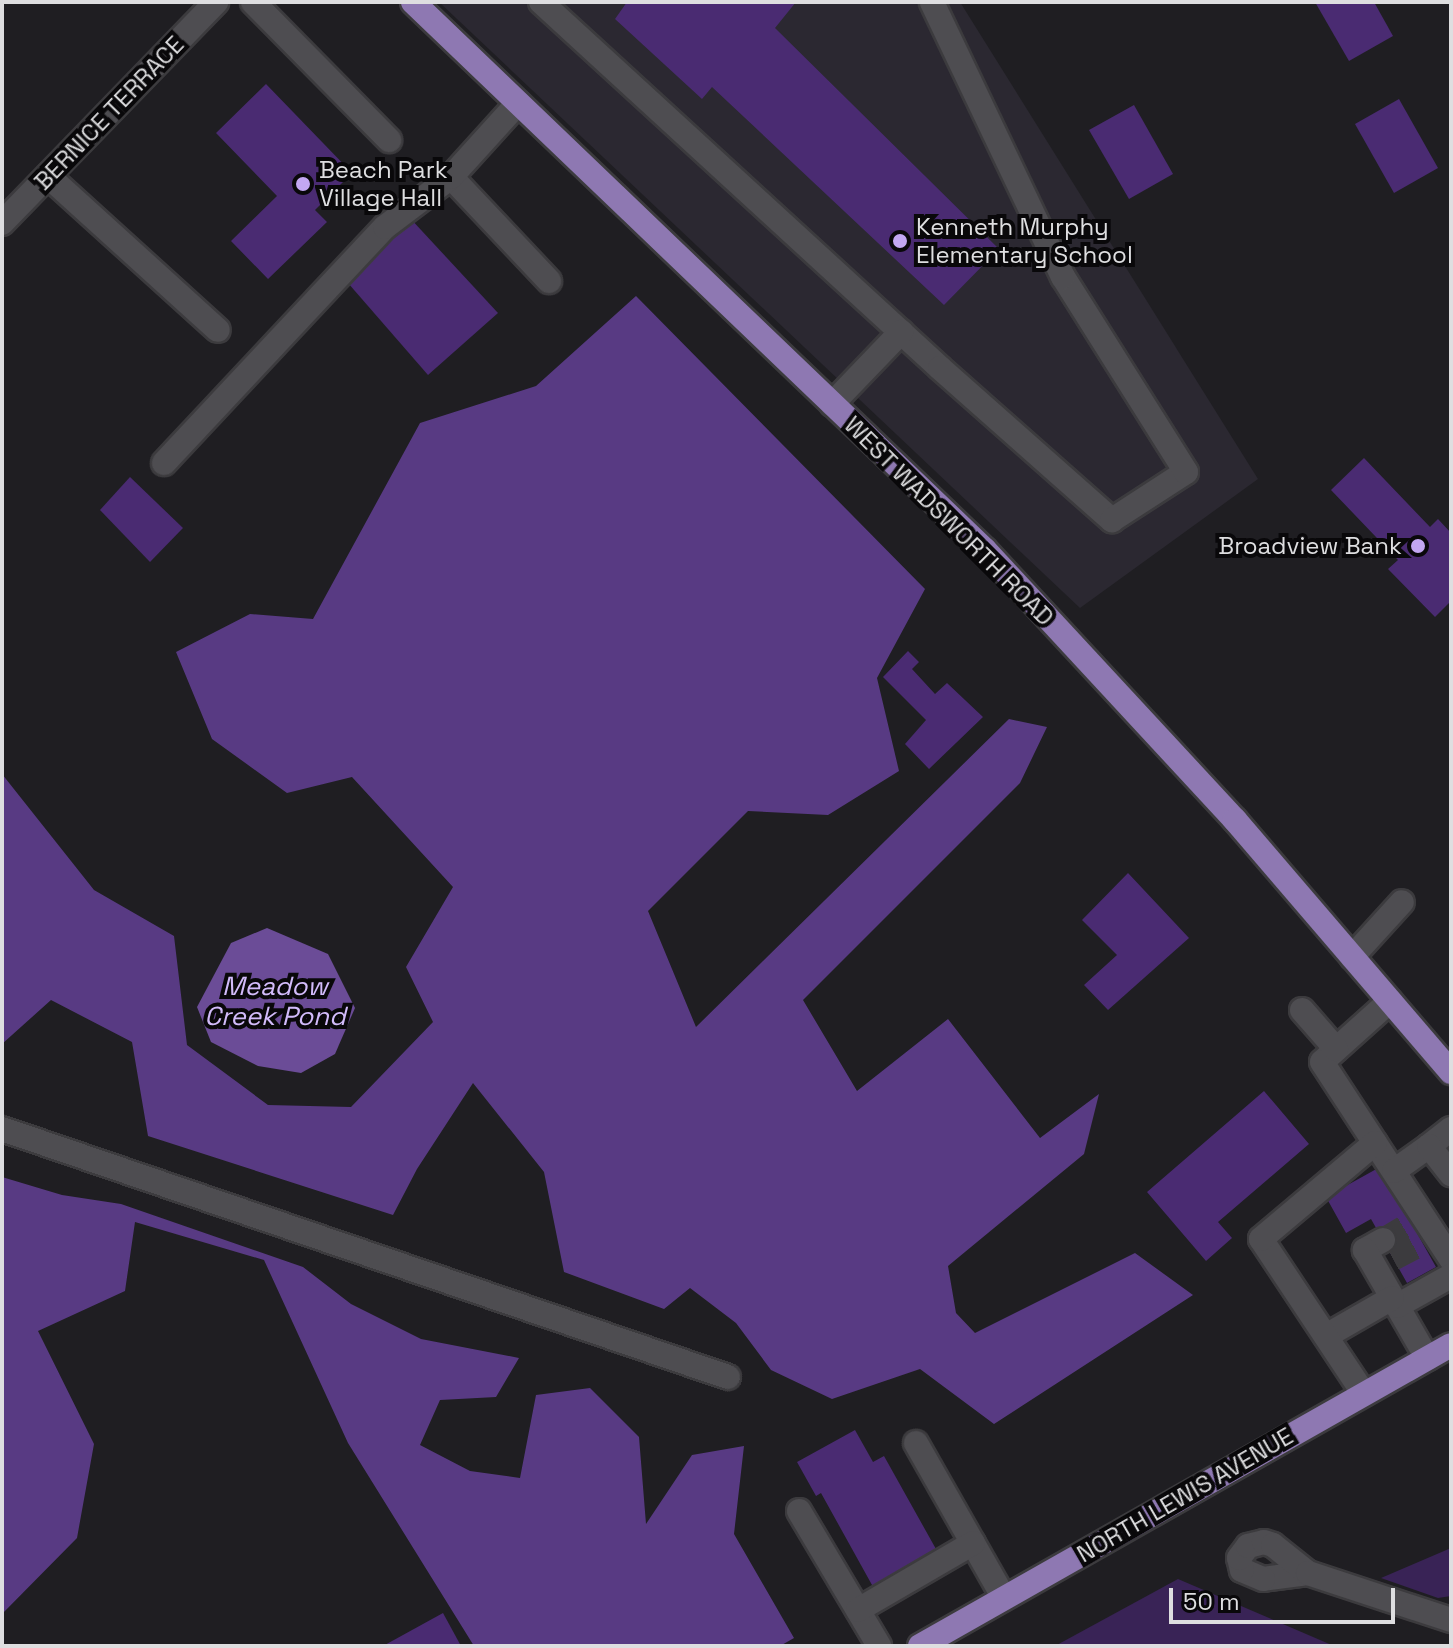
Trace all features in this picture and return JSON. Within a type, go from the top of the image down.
[{"type":"main road","name":"WEST WADSWORTH ROAD","points":[[413,2],[985,550],[1235,820],[1451,1072]]},
{"type":"main road","name":"NORTH LEWIS AVENUE","points":[[920,1646],[1451,1345]]},
{"type":"street","name":"BERNICE TERRACE","points":[[2,223],[216,2]]},
{"type":"street","points":[[253,2],[389,140]]},
{"type":"street","points":[[541,2],[901,332],[1112,520],[1186,472],[1063,277],[932,2]]},
{"type":"street","points":[[164,463],[385,227],[451,177],[518,103]]},
{"type":"street","points":[[48,176],[218,330]]},
{"type":"street","points":[[451,177],[549,281]]},
{"type":"street","points":[[832,404],[901,332]]},
{"type":"street","points":[[1352,957],[1402,902]]},
{"type":"street","points":[[1390,1001],[1322,1062],[1451,1259]]},
{"type":"street","points":[[1302,1010],[1336,1049]]},
{"type":"street","points":[[2,1129],[728,1377]]},
{"type":"street","points":[[1394,1171],[1451,1129]]},
{"type":"street","points":[[1364,1394],[1261,1239],[1375,1143]]},
{"type":"street","points":[[1429,1146],[1451,1174]]},
{"type":"street","points":[[1384,1256],[1395,1302],[1427,1358]]},
{"type":"street","points":[[1326,1336],[1451,1276]]},
{"type":"street","points":[[916,1443],[1004,1598]]},
{"type":"street","points":[[799,1511],[879,1646]]},
{"type":"street","points":[[858,1610],[973,1543]]},
{"type":"street","points":[[1308,1573],[1451,1620]]},
{"type":"shaded area","name":"Kenneth Murphy Elementary School","points":[[439,2],[960,2],[1258,479],[1080,608]]},
{"type":"shaded area","points":[[636,296],[925,589],[877,678],[899,771],[828,815],[748,811],[648,911],[696,1027],[1009,719],[1047,727],[1020,783],[803,1000],[857,1091],[948,1019],[1040,1138],[1099,1094],[1084,1154],[948,1266],[956,1313],[975,1333],[1135,1253],[1193,1295],[994,1424],[920,1369],[832,1399],[771,1370],[736,1323],[690,1288],[664,1309],[564,1272],[544,1172],[473,1083],[417,1169],[393,1215],[148,1136],[132,1042],[51,1000],[2,1044],[2,774],[94,890],[174,936],[187,1045],[268,1105],[351,1107],[433,1022],[406,967],[453,887],[352,777],[287,793],[212,739],[176,652],[250,614],[313,619],[420,423],[536,386]]},
{"type":"shaded area","points":[[2,1177],[62,1195],[121,1204],[303,1267],[351,1304],[421,1339],[519,1358],[496,1397],[440,1400],[420,1445],[470,1471],[520,1478],[536,1395],[590,1388],[639,1437],[646,1524],[692,1455],[744,1446],[734,1534],[794,1638],[780,1646],[474,1646],[348,1443],[264,1260],[135,1222],[125,1291],[38,1331],[94,1444],[77,1538],[2,1614]]},
{"type":"shaded area","points":[[1451,1548],[1451,1596],[1438,1598],[1381,1578]]},
{"type":"shaded area","points":[[1178,1579],[1334,1646],[1055,1646]]},
{"type":"water","name":"Meadow Creek Pond","points":[[267,928],[328,954],[355,1008],[335,1054],[301,1073],[258,1066],[211,1042],[197,1007],[231,943]]},
{"type":"building","points":[[627,2],[796,2],[775,28],[999,249],[944,305],[712,87],[702,99],[615,19]]},
{"type":"building","points":[[1315,2],[1374,2],[1393,36],[1349,61]]},
{"type":"building","name":"Beach Park Village Hall","points":[[266,84],[352,173],[315,210],[327,222],[268,279],[231,241],[277,196],[216,133]]},
{"type":"building","points":[[1399,99],[1438,168],[1394,193],[1355,124]]},
{"type":"building","points":[[1134,105],[1173,174],[1129,199],[1089,130]]},
{"type":"building","points":[[409,217],[498,313],[428,375],[348,283]]},
{"type":"building","name":"Broadview Bank","points":[[1364,458],[1430,527],[1438,519],[1451,533],[1451,601],[1435,617],[1388,569],[1398,560],[1331,490]]},
{"type":"building","points":[[130,477],[183,528],[150,562],[100,510]]},
{"type":"building","points":[[908,651],[919,662],[912,669],[935,694],[947,683],[983,717],[929,769],[905,744],[926,720],[883,677]]},
{"type":"building","points":[[1128,873],[1189,938],[1108,1010],[1084,985],[1117,955],[1082,920]]},
{"type":"building","points":[[1264,1091],[1309,1144],[1218,1222],[1232,1238],[1206,1261],[1147,1192]]},
{"type":"building","points":[[1380,1167],[1436,1267],[1407,1283],[1371,1219],[1346,1233],[1326,1197]]},
{"type":"building","points":[[855,1430],[873,1462],[884,1456],[941,1558],[877,1594],[821,1493],[816,1496],[797,1462]]},
{"type":"building","points":[[443,1613],[461,1646],[383,1646]]},
{"type":"tunnel","points":[[1383,1240],[1411,1223]]},
{"type":"tunnel","points":[[1393,1259],[1423,1243]]},
{"type":"place","name":"Beach Park Village Hall","points":[[303,184]]},
{"type":"place","name":"Kenneth Murphy Elementary School","points":[[900,241]]},
{"type":"place","name":"Broadview Bank","points":[[1418,546]]}]
